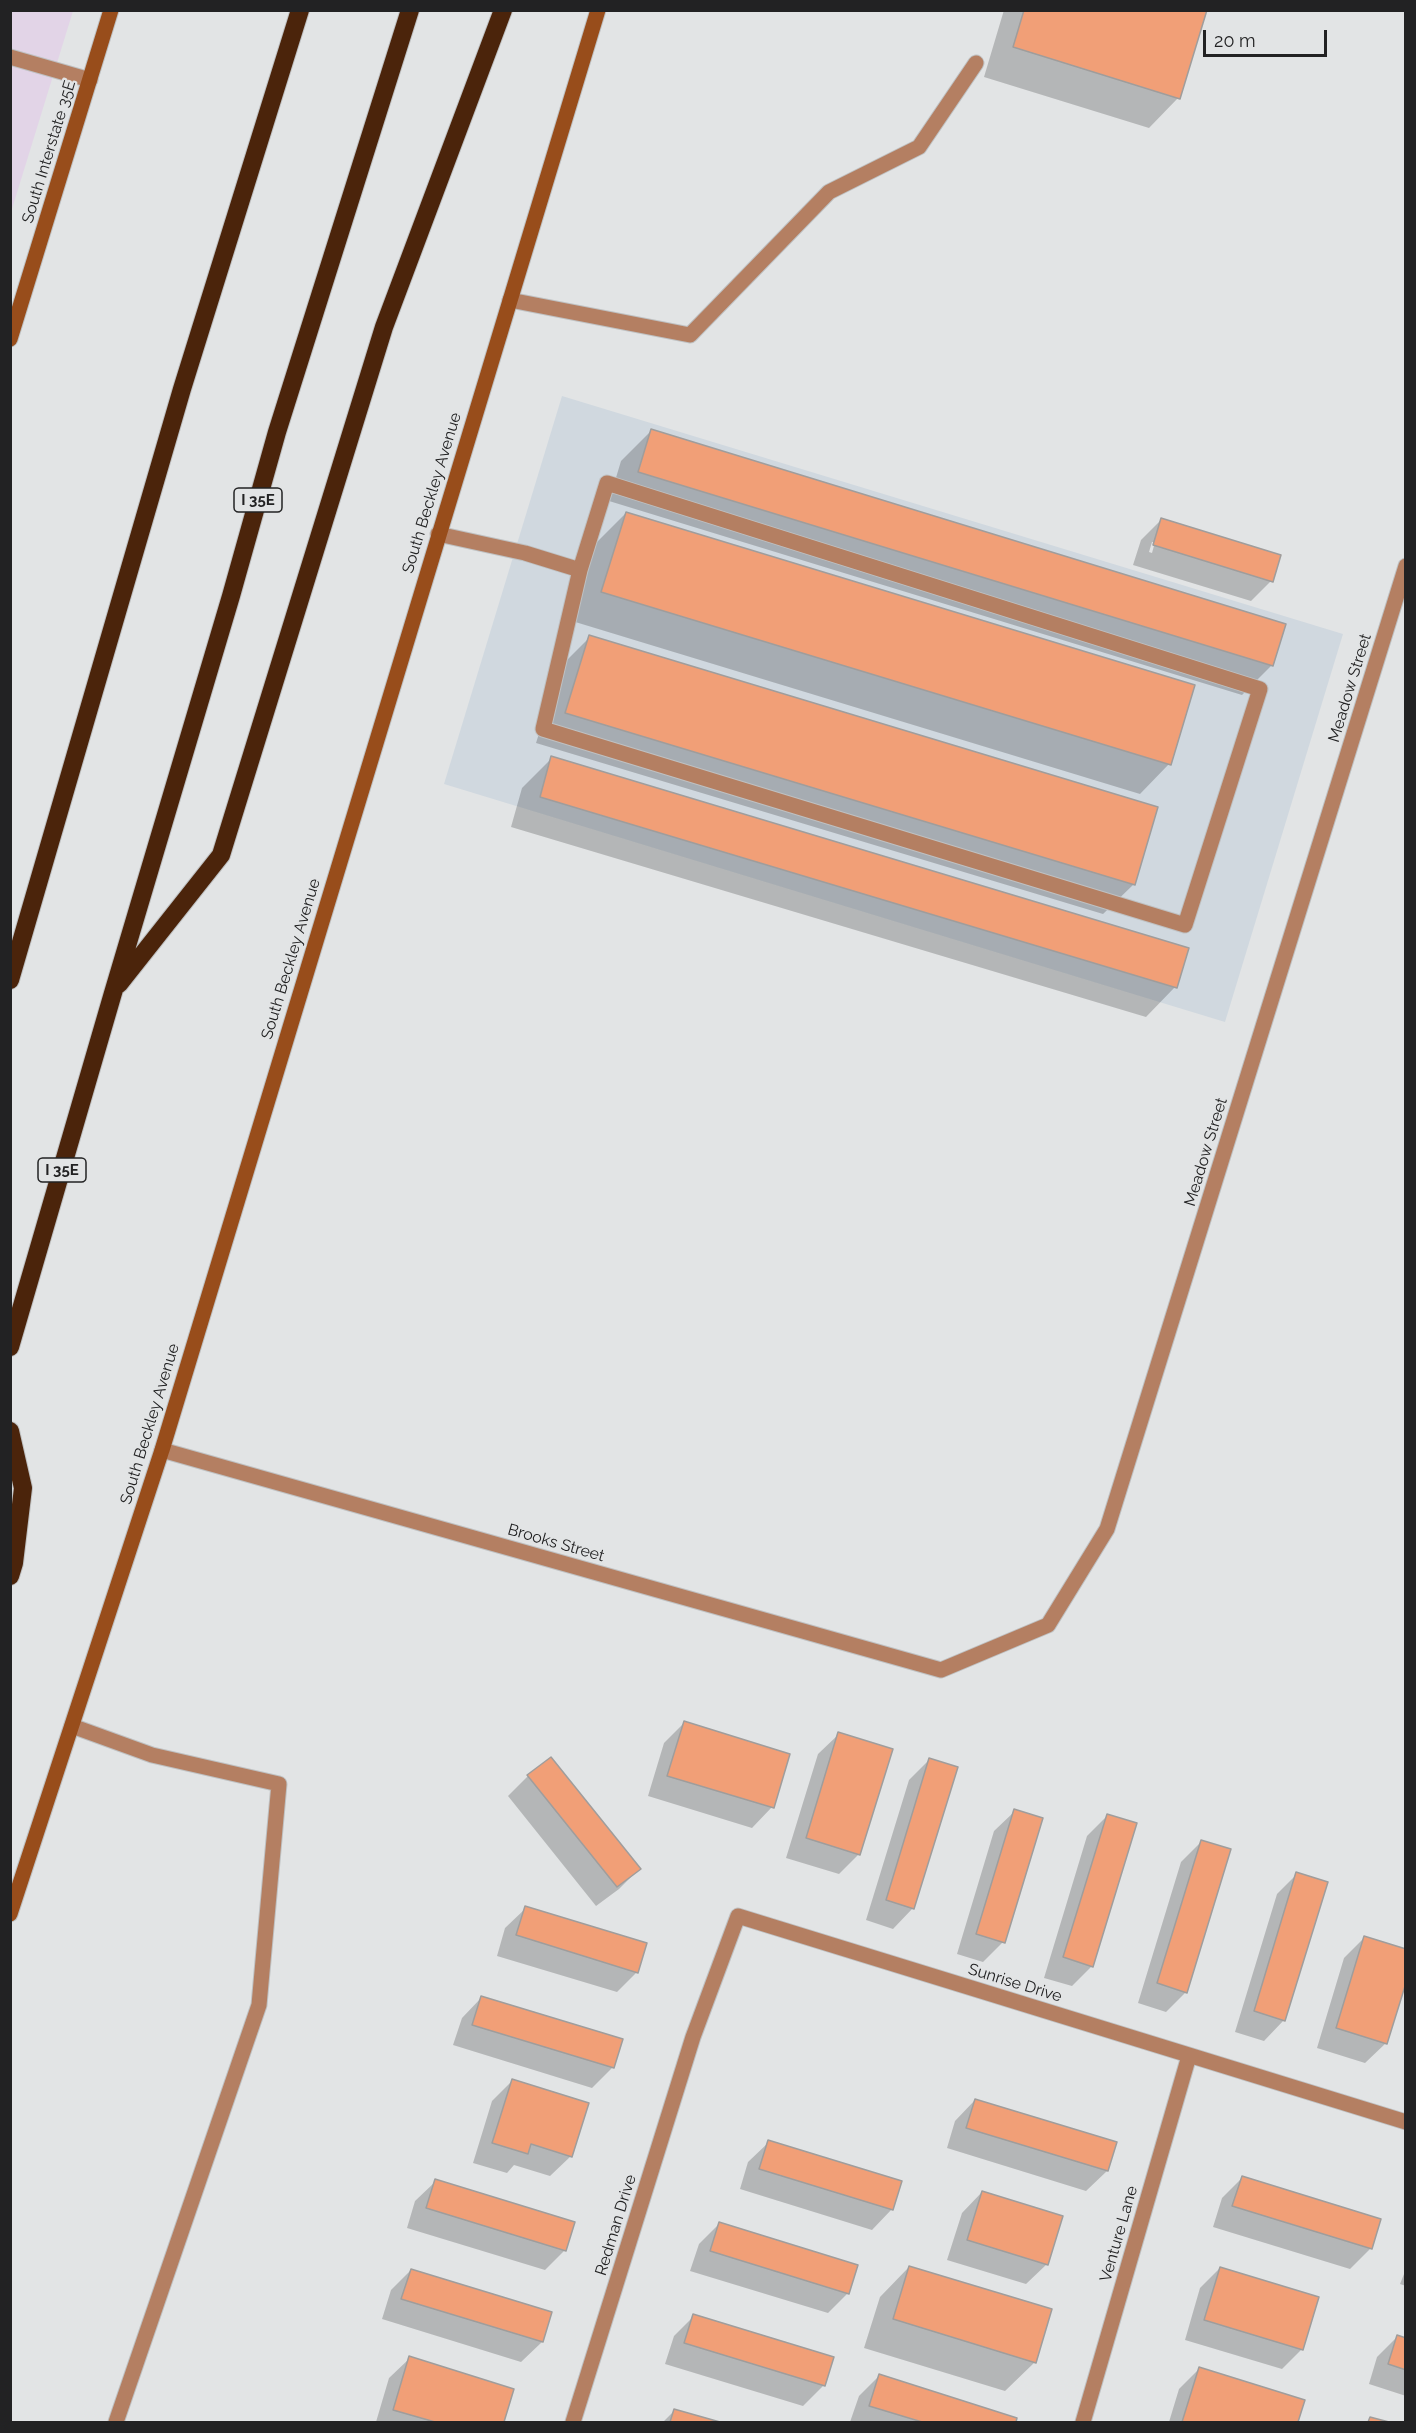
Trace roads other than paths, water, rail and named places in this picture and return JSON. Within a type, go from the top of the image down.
[{"type":"highway","points":[[10,980],[182,389],[300,10]]},
{"type":"highway","name":"I 35E","points":[[10,1347],[228,607],[277,432],[410,10]]},
{"type":"highway","points":[[113,993],[221,855],[384,327],[503,10]]},
{"type":"highway","points":[[10,1431],[23,1488],[14,1563],[10,1576]]},
{"type":"main road","name":"South Interstate 35E","points":[[10,339],[111,10]]},
{"type":"main road","name":"South Beckley Avenue","points":[[10,1914],[162,1450],[598,10]]},
{"type":"street","points":[[10,57],[90,80]]},
{"type":"street","points":[[510,300],[690,335],[830,192],[919,147],[976,63]]},
{"type":"street","points":[[607,483],[1260,689],[1185,925],[543,729],[580,570],[607,483]]},
{"type":"street","points":[[438,534],[525,553],[580,570]]},
{"type":"street","name":"Meadow Street","points":[[941,1670],[1048,1625],[1107,1529],[1406,566]]},
{"type":"street","name":"Brooks Street","points":[[162,1450],[941,1670]]},
{"type":"street","points":[[72,1726],[152,1755],[279,1784],[259,2005],[116,2422]]},
{"type":"street","name":"Sunrise Drive","points":[[693,2037],[738,1916],[1406,2122]]},
{"type":"street","name":"Redman Drive","points":[[573,2422],[693,2037]]},
{"type":"street","name":"Venture Lane","points":[[1083,2422],[1189,2056]]}]
